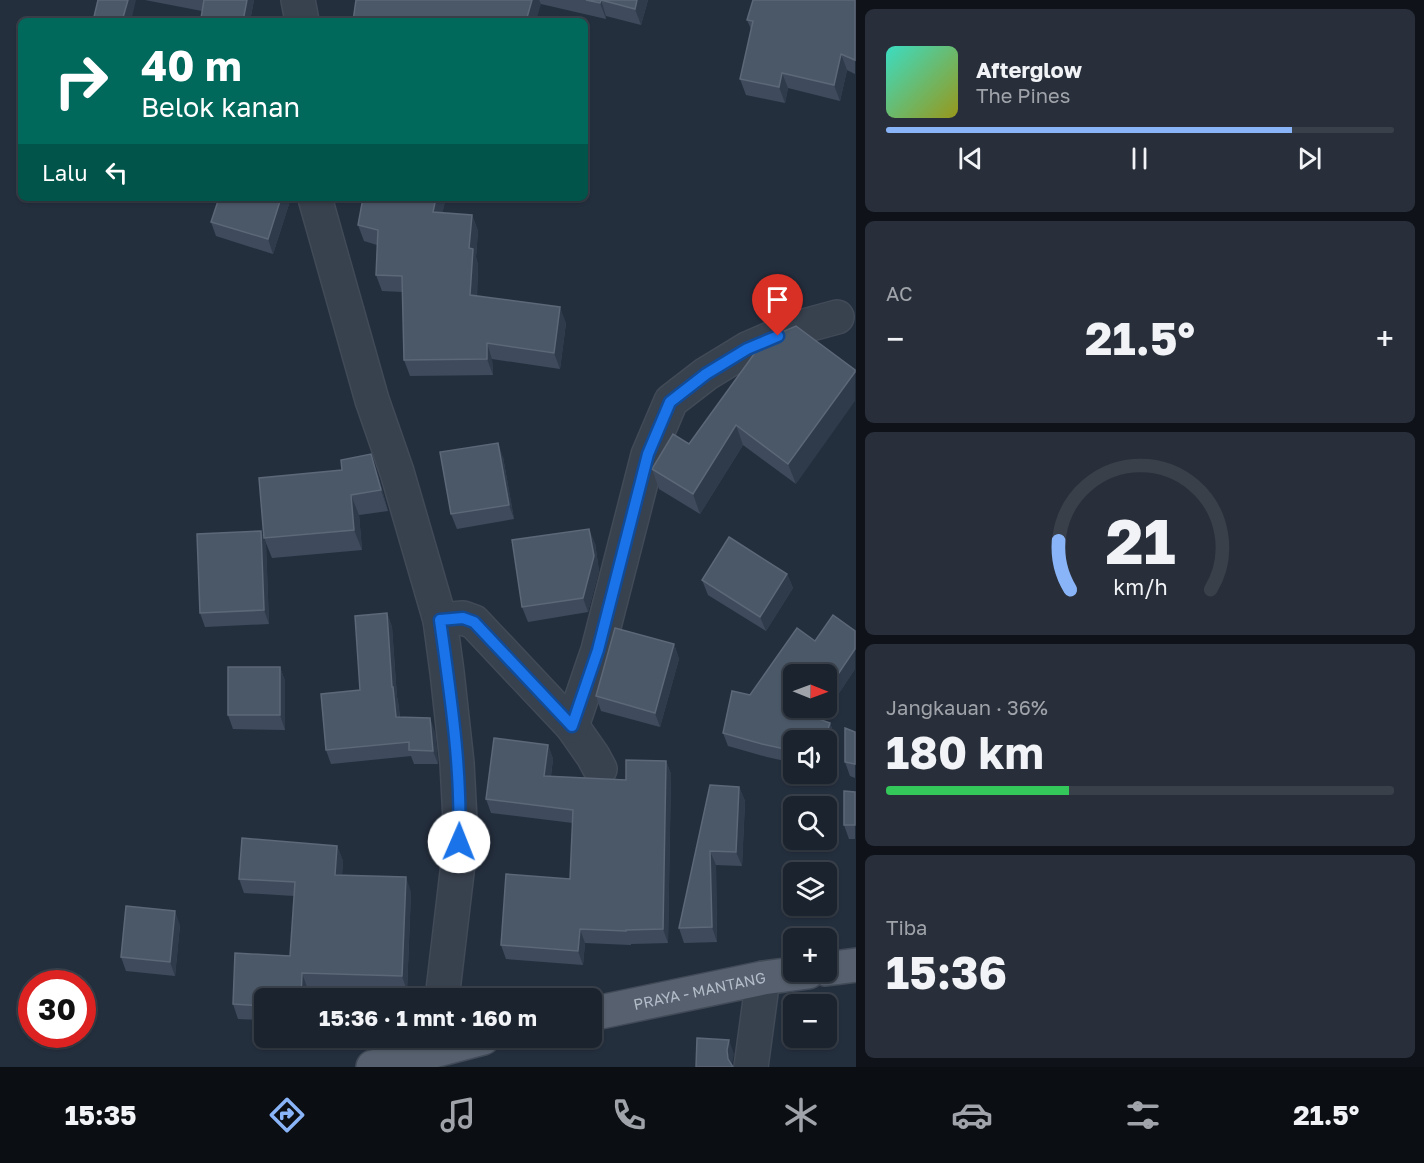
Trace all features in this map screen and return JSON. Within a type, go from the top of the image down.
[{"type":"main road","points":[[837,967],[855,965]]},
{"type":"main road","name":"PRAYA - MANTANG","points":[[602,1012],[783,975]]},
{"type":"main road","points":[[374,1067],[427,1048]]},
{"type":"street","points":[[298,0],[301,18]]},
{"type":"street","points":[[316,201],[372,400],[397,471],[440,620],[457,763],[460,820],[458,864],[443,988]]},
{"type":"street","points":[[572,726],[598,650],[648,454],[670,402],[706,374],[747,349],[794,329],[837,316]]},
{"type":"street","points":[[440,620],[463,618],[474,622],[572,726],[600,769]]},
{"type":"street","points":[[751,1067],[763,978]]},
{"type":"building","points":[[98,0],[128,0],[123,18],[94,18]]},
{"type":"building","points":[[204,0],[247,0],[244,18],[201,18]]},
{"type":"building","points":[[356,0],[532,0],[527,18],[353,18]]},
{"type":"building","points":[[601,0],[637,0],[635,9]]},
{"type":"building","points":[[753,0],[855,0],[855,60],[841,54],[834,85],[782,73],[779,87],[740,79],[753,21],[747,20]]},
{"type":"building","points":[[218,201],[280,201],[268,239],[211,222]]},
{"type":"building","points":[[362,201],[435,201],[433,212],[472,215],[469,248],[473,249],[470,295],[560,307],[554,353],[487,343],[487,359],[404,360],[402,276],[376,275],[378,230],[358,225]]},
{"type":"building","points":[[796,326],[855,372],[788,464],[736,425],[693,494],[652,469],[673,434],[689,444],[765,339]]},
{"type":"building","points":[[498,443],[509,505],[451,514],[440,452]]},
{"type":"building","points":[[371,454],[381,490],[351,495],[354,530],[264,538],[259,478],[342,470],[341,460]]},
{"type":"building","points":[[589,529],[594,556],[583,598],[522,607],[512,540]]},
{"type":"building","points":[[261,531],[264,610],[200,613],[197,534]]},
{"type":"building","points":[[729,537],[787,574],[760,617],[702,580]]},
{"type":"building","points":[[387,613],[396,717],[430,718],[433,751],[409,750],[409,742],[326,750],[321,694],[360,690],[355,616]]},
{"type":"building","points":[[833,615],[855,631],[855,649],[837,676],[837,664],[783,664],[783,718],[816,718],[830,723],[828,730],[783,730],[783,749],[723,733],[732,691],[750,695],[797,628],[815,641]]},
{"type":"building","points":[[615,628],[674,644],[655,713],[596,696]]},
{"type":"building","points":[[228,667],[280,667],[280,715],[228,715]]},
{"type":"building","points":[[845,728],[855,732],[855,764],[845,762]]},
{"type":"building","points":[[494,738],[548,745],[544,776],[626,780],[626,760],[666,761],[663,929],[626,931],[580,929],[578,951],[501,945],[506,874],[570,879],[573,810],[486,799]]},
{"type":"building","points":[[710,785],[739,787],[736,852],[710,851],[712,927],[679,928]]},
{"type":"building","points":[[844,791],[855,792],[855,825],[844,825]]},
{"type":"building","points":[[242,838],[337,846],[335,875],[406,877],[402,976],[302,973],[301,988],[254,988],[254,1005],[233,1004],[235,953],[290,956],[295,882],[239,879]]},
{"type":"building","points":[[126,906],[175,911],[170,962],[121,957]]},
{"type":"building","points":[[697,1038],[729,1040],[728,1059],[733,1067],[696,1067]]},
{"type":"route","points":[[459,842],[457,763],[440,620],[463,618],[474,622],[572,726],[598,650],[648,454],[670,402],[706,374],[747,349],[778,336]]}]
